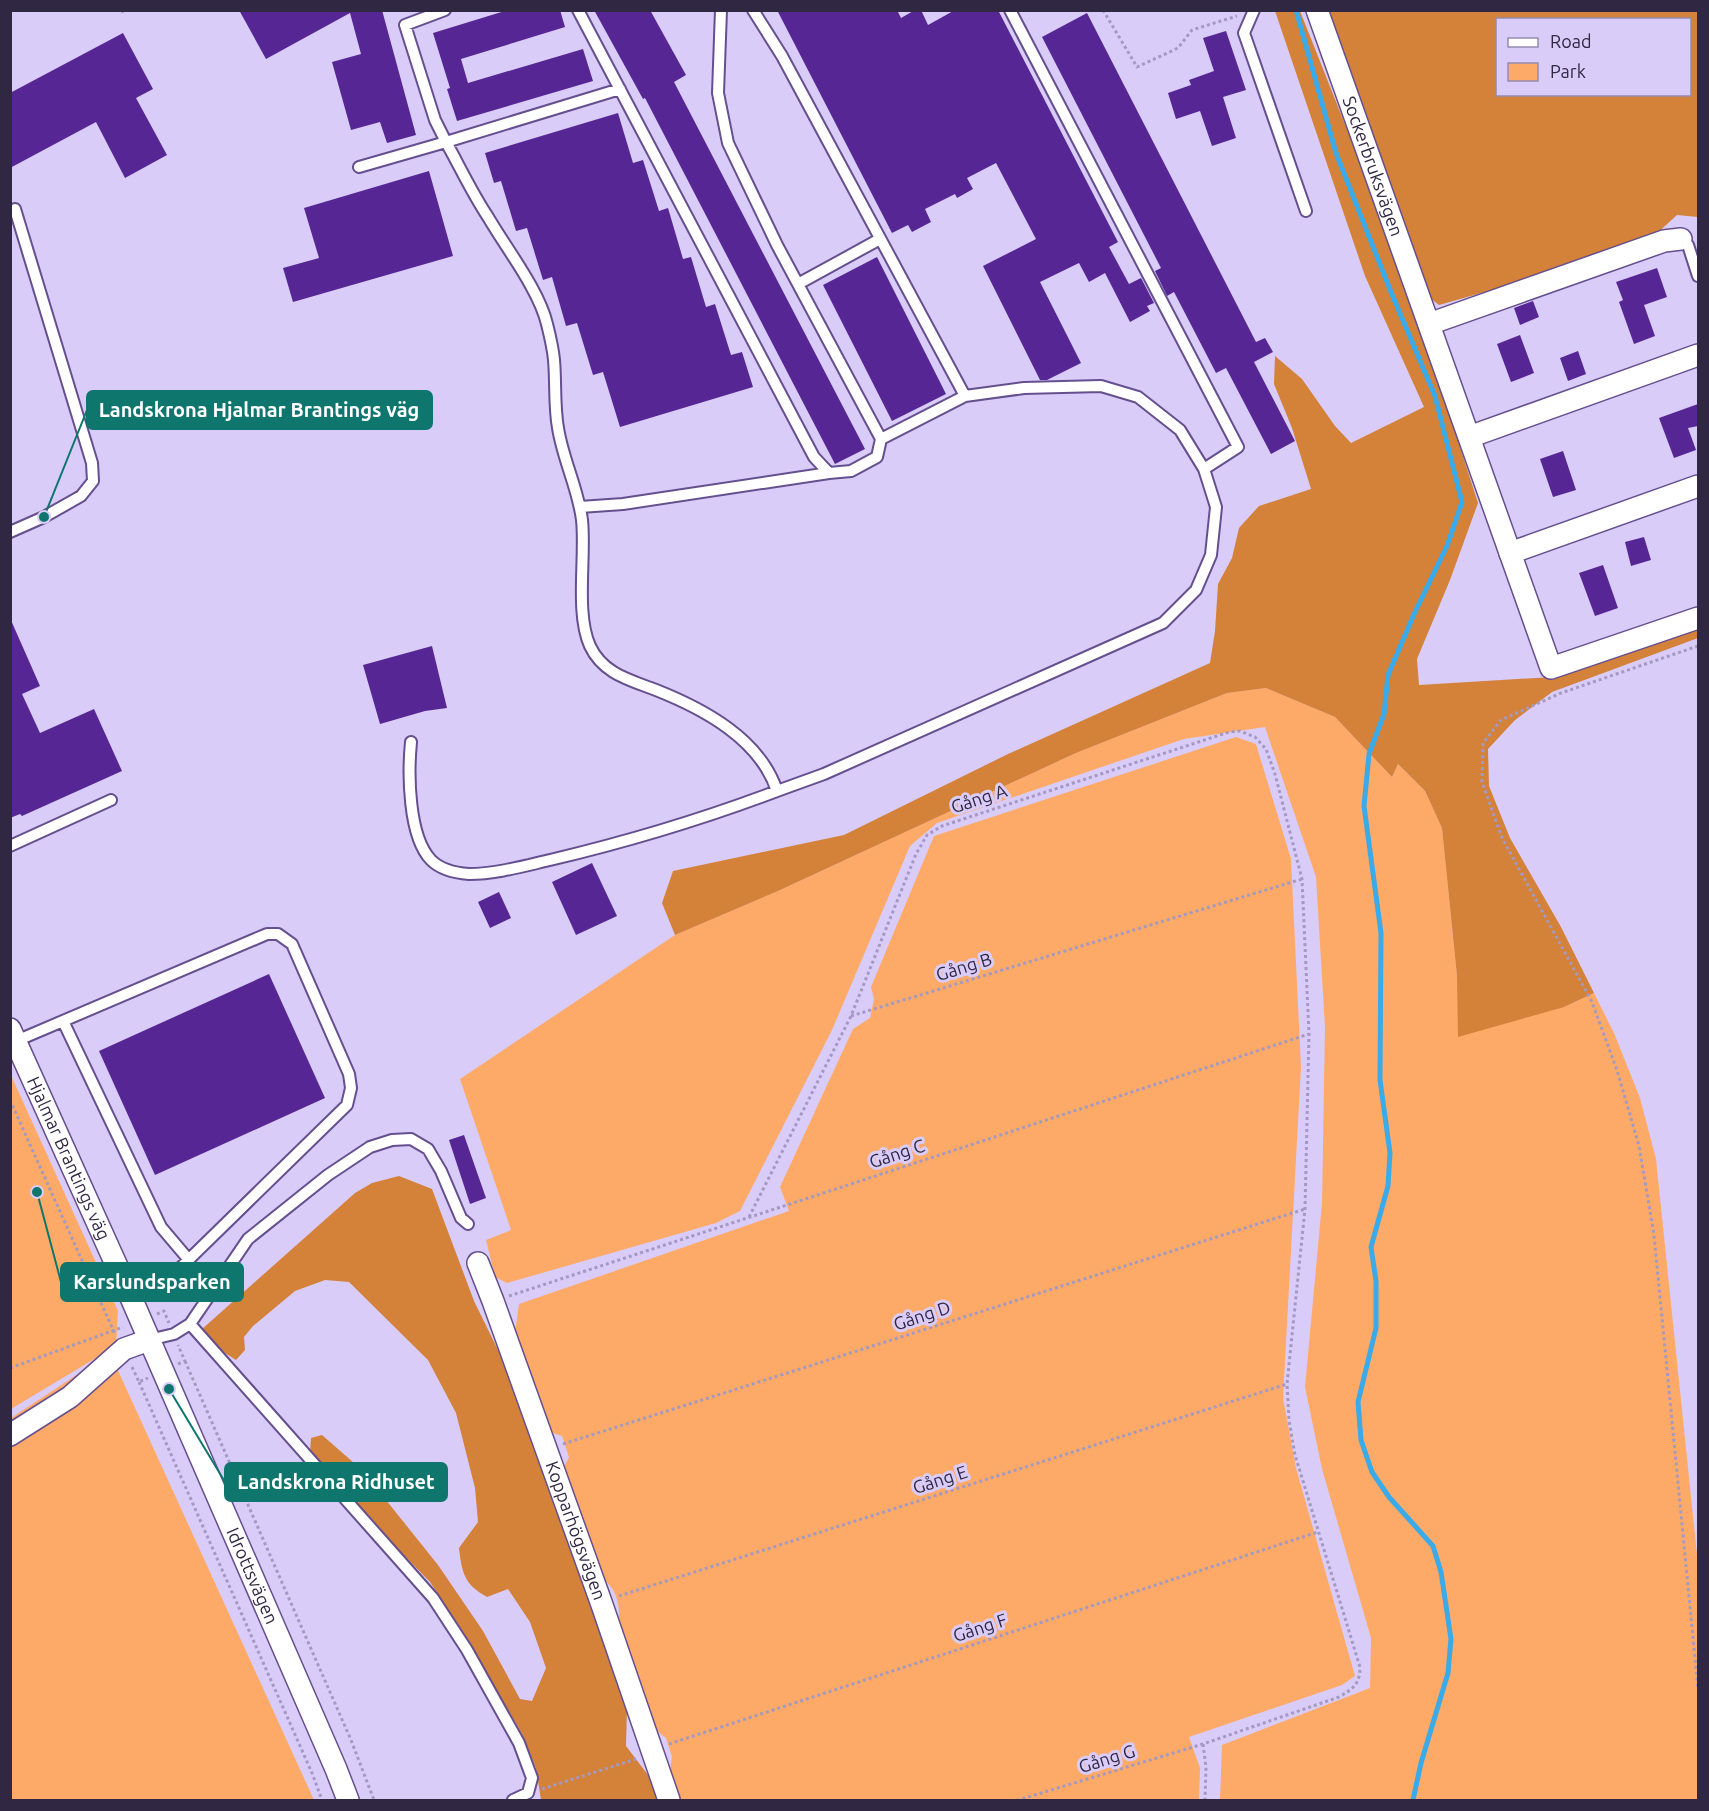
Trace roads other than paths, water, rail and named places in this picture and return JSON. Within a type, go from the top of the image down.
[{"type":"street","name":"Sockerbruksvägen","points":[[1317,10],[1551,668],[1698,618]]},
{"type":"street","points":[[1429,324],[1664,241],[1681,239]]},
{"type":"street","points":[[1469,437],[1698,356]]},
{"type":"street","points":[[1510,553],[1698,486]]},
{"type":"street","name":"Hjalmar Brantings väg","points":[[13,1035],[146,1326]]},
{"type":"street","name":"Kopparhögsvägen","points":[[478,1263],[602,1602],[669,1800]]},
{"type":"street","points":[[10,1435],[70,1397],[146,1326]]},
{"type":"street","name":"Idrottsvägen","points":[[146,1326],[348,1800]]},
{"type":"lane","points":[[445,10],[405,25],[435,120],[486,215],[527,280],[547,321],[554,358],[557,427],[577,491],[582,521],[584,619],[590,645],[602,665],[622,678],[658,690],[703,712],[737,734],[761,758],[777,791]]},
{"type":"lane","points":[[578,10],[814,457],[829,473]]},
{"type":"lane","points":[[580,507],[623,504],[851,471],[877,457],[881,439],[777,245],[728,143],[718,93],[721,10]]},
{"type":"lane","points":[[753,10],[782,56],[965,396]]},
{"type":"lane","points":[[1010,10],[1238,447],[1204,469]]},
{"type":"lane","points":[[1254,11],[1244,33],[1306,211]]},
{"type":"lane","points":[[359,167],[620,89]]},
{"type":"lane","points":[[10,532],[44,517],[81,496],[93,481],[92,463],[15,209]]},
{"type":"lane","points":[[798,284],[880,239]]},
{"type":"lane","points":[[1681,239],[1688,245],[1698,276]]},
{"type":"lane","points":[[411,742],[408,767],[411,799],[420,843],[432,861],[449,872],[470,874],[510,869],[573,854],[733,808],[824,774],[1163,623],[1196,590],[1211,555],[1216,507],[1204,469],[1180,430],[1138,397],[1101,386],[1024,388],[965,396],[881,439]]},
{"type":"lane","points":[[10,846],[111,800]]},
{"type":"lane","points":[[13,1035],[63,1021],[267,934],[278,934],[292,944],[349,1074],[351,1088],[346,1105],[175,1273],[129,1293]]},
{"type":"lane","points":[[63,1021],[161,1227],[189,1260]]},
{"type":"lane","points":[[146,1326],[174,1334],[190,1324],[248,1239],[328,1175],[370,1147],[392,1140],[411,1139],[428,1149],[441,1171],[460,1218],[468,1224]]},
{"type":"lane","points":[[190,1324],[433,1598],[467,1650],[519,1743],[532,1778],[528,1793],[513,1800]]},
{"type":"waterway","points":[[1296,10],[1336,153],[1435,396],[1462,502],[1447,546],[1388,675],[1384,714],[1369,754],[1364,806],[1381,933],[1380,1080],[1390,1153],[1388,1186],[1371,1247],[1376,1281],[1376,1328],[1358,1402],[1361,1440],[1372,1472],[1389,1497],[1433,1546],[1441,1572],[1451,1639],[1448,1673],[1421,1763],[1413,1800]]},
{"type":"place","name":"Landskrona Hjalmar Brantings väg","points":[[44,517]]},
{"type":"place","name":"Karslundsparken","points":[[37,1192]]},
{"type":"place","name":"Landskrona Ridhuset","points":[[169,1389]]}]
